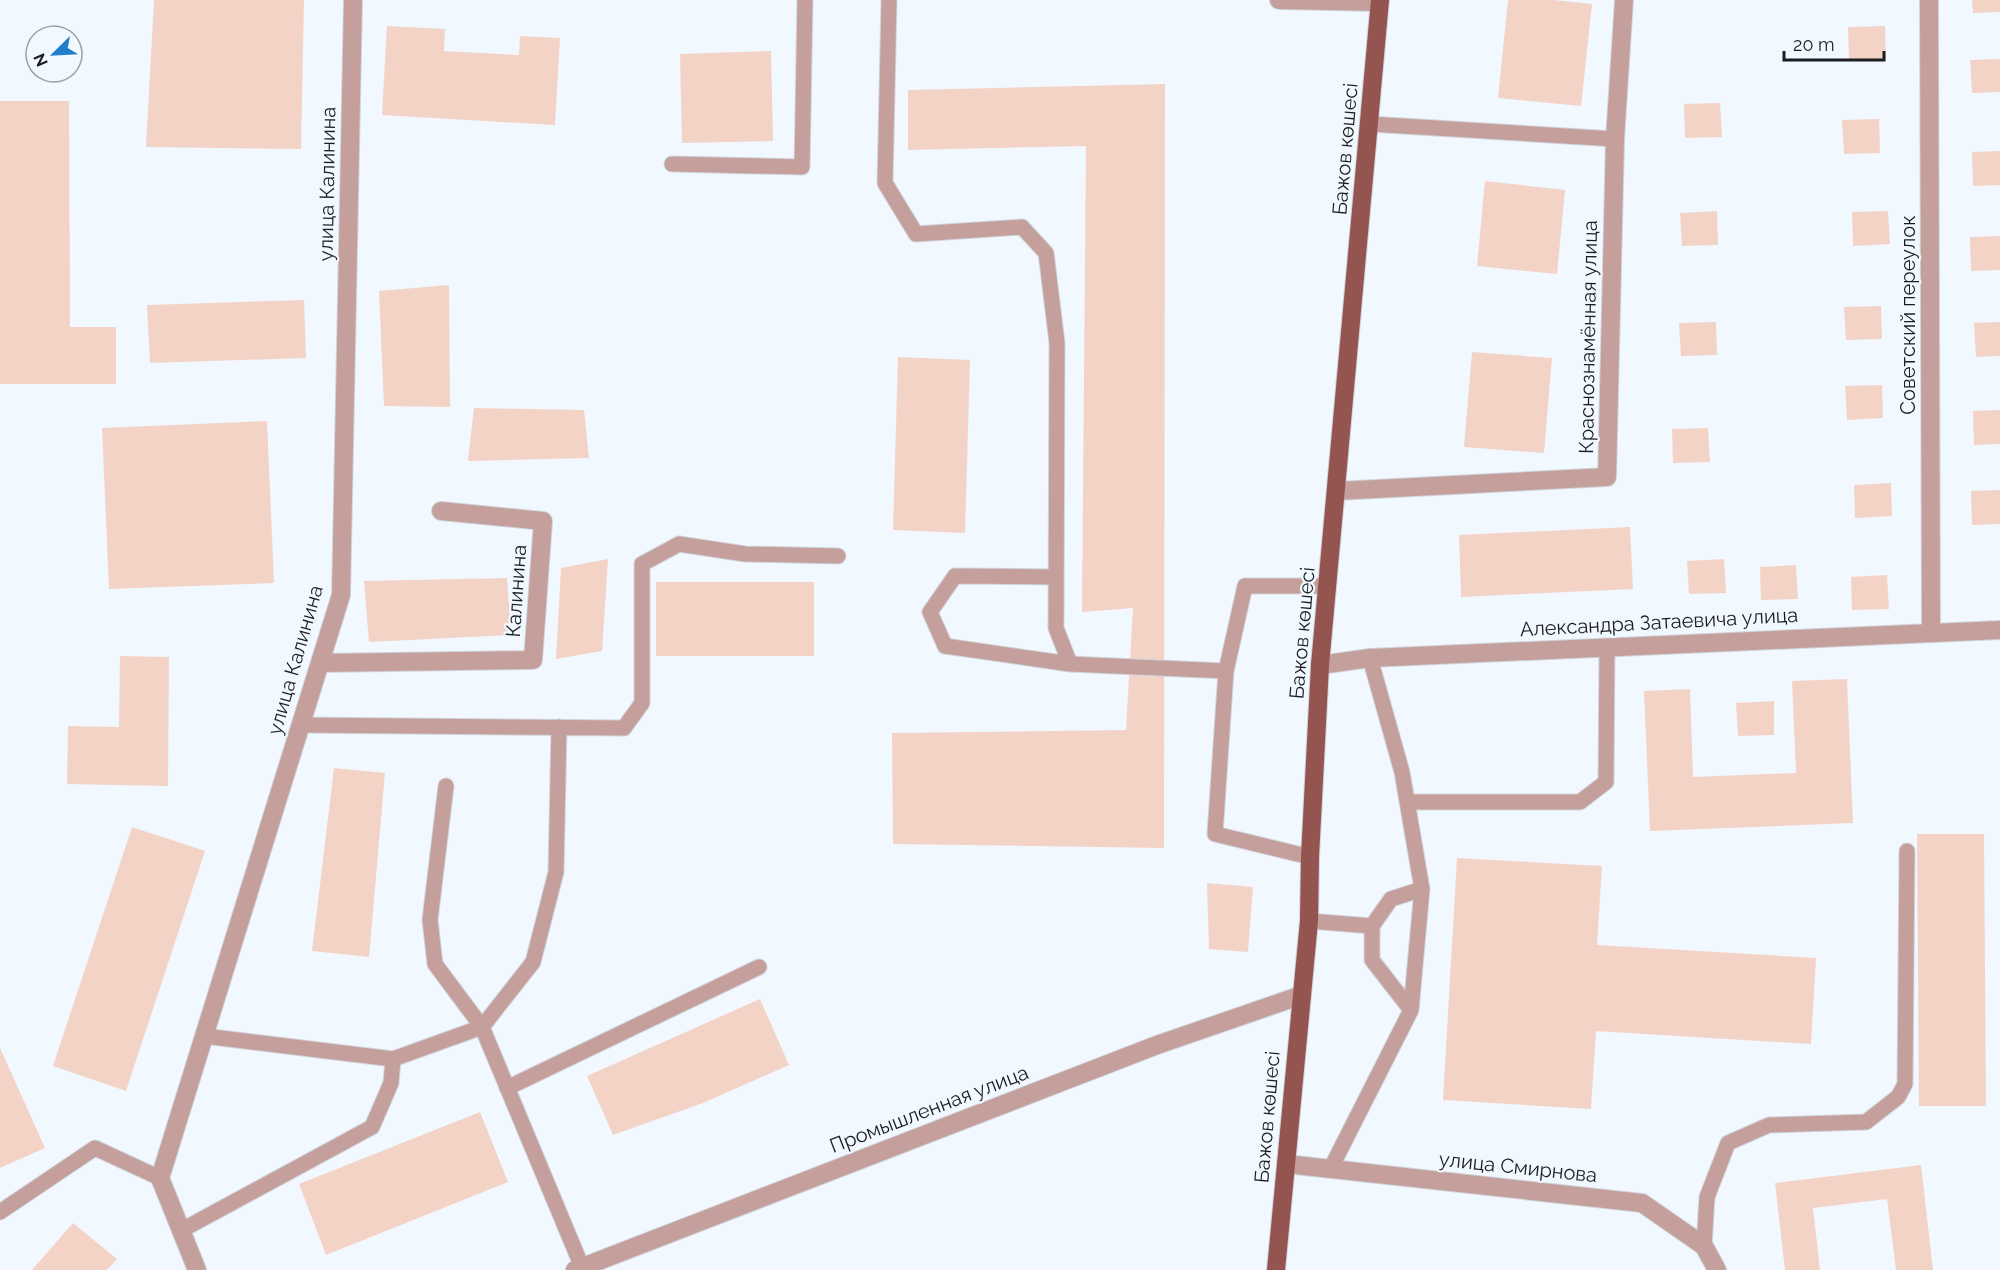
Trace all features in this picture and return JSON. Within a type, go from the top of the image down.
[{"type":"main road","name":"Бажов көшесі","points":[[1276,1270],[1309,921],[1320,665],[1380,1]]},
{"type":"street","name":"улица Калинина","points":[[160,1178],[341,595],[353,0]]},
{"type":"street","points":[[1280,0],[1380,1]]},
{"type":"street","name":"Краснознамённая улица","points":[[1337,491],[1607,477],[1615,139],[1624,0]]},
{"type":"street","name":"Советский переулок","points":[[1929,0],[1931,631]]},
{"type":"street","name":"Калинина","points":[[320,663],[533,660],[543,521],[441,511]]},
{"type":"street","name":"Александра Затаевича улица","points":[[1320,665],[1370,658],[1931,631],[2000,630]]},
{"type":"street","name":"Промышленная улица","points":[[578,1268],[1157,1045],[1302,995]]},
{"type":"street","name":"улица Смирнова","points":[[1286,1164],[1642,1203],[1704,1246],[1717,1270]]},
{"type":"street","points":[[160,1178],[197,1270]]},
{"type":"street","points":[[1704,1246],[1704,1270]]},
{"type":"lane","points":[[672,164],[802,167],[804,0]]},
{"type":"lane","points":[[889,0],[885,183],[916,234],[1022,227],[1046,252],[1057,343],[1056,628],[1070,664]]},
{"type":"lane","points":[[1370,124],[1615,139]]},
{"type":"lane","points":[[300,725],[624,728],[642,703],[642,564],[680,544],[745,554],[838,556]]},
{"type":"lane","points":[[1056,578],[955,576],[930,612],[945,646],[1070,664],[1226,670]]},
{"type":"lane","points":[[1310,856],[1215,834],[1226,670],[1245,586],[1328,586]]},
{"type":"lane","points":[[1407,802],[1580,802],[1598,789],[1606,782],[1607,647]]},
{"type":"lane","points":[[1331,1168],[1411,1010],[1422,889],[1402,772],[1370,658]]},
{"type":"lane","points":[[204,1036],[393,1059],[482,1027],[533,962],[556,872],[559,727]]},
{"type":"lane","points":[[446,786],[430,920],[435,964],[482,1027],[578,1268]]},
{"type":"lane","points":[[1704,1246],[1707,1197],[1728,1143],[1769,1125],[1866,1122],[1898,1097],[1905,1084],[1907,850]]},
{"type":"lane","points":[[1411,1010],[1372,960],[1372,926],[1391,899],[1422,889]]},
{"type":"lane","points":[[1309,921],[1372,926]]},
{"type":"lane","points":[[507,1088],[759,967]]},
{"type":"lane","points":[[180,1231],[372,1127],[391,1083],[393,1059]]},
{"type":"lane","points":[[0,1212],[95,1148],[160,1178]]},
{"type":"building","points":[[154,0],[304,0],[301,149],[146,147]]},
{"type":"building","points":[[1508,0],[1554,0],[1592,4],[1581,106],[1498,98]]},
{"type":"building","points":[[1972,0],[2000,0],[2000,12],[1973,13]]},
{"type":"building","points":[[387,26],[445,29],[444,51],[519,55],[520,36],[560,38],[555,125],[382,115]]},
{"type":"building","points":[[1885,26],[1886,59],[1849,61],[1848,27]]},
{"type":"building","points":[[771,51],[773,141],[682,143],[680,54]]},
{"type":"building","points":[[2000,59],[2000,92],[1972,93],[1970,60]]},
{"type":"building","points":[[1165,84],[1164,848],[893,844],[892,733],[1126,730],[1133,608],[1082,612],[1086,146],[908,150],[908,90]]},
{"type":"building","points":[[0,101],[69,101],[70,327],[116,327],[116,384],[0,384]]},
{"type":"building","points":[[1720,103],[1722,137],[1685,138],[1684,104]]},
{"type":"building","points":[[1879,119],[1880,153],[1844,154],[1842,120]]},
{"type":"building","points":[[2000,151],[2000,185],[1973,186],[1972,152]]},
{"type":"building","points":[[1485,181],[1565,190],[1557,274],[1477,266]]},
{"type":"building","points":[[1717,211],[1718,245],[1682,246],[1680,213]]},
{"type":"building","points":[[1888,211],[1890,244],[1853,246],[1852,212]]},
{"type":"building","points":[[2000,236],[2000,270],[1971,271],[1970,237]]},
{"type":"building","points":[[449,285],[450,407],[384,406],[379,291]]},
{"type":"building","points":[[304,300],[306,358],[150,363],[147,305]]},
{"type":"building","points":[[1881,306],[1882,339],[1846,340],[1844,307]]},
{"type":"building","points":[[1716,322],[1717,355],[1681,356],[1679,323]]},
{"type":"building","points":[[2000,322],[2000,356],[1976,357],[1974,323]]},
{"type":"building","points":[[1472,352],[1552,358],[1544,453],[1464,447]]},
{"type":"building","points":[[898,357],[970,360],[965,533],[893,530]]},
{"type":"building","points":[[1882,385],[1883,418],[1847,420],[1845,386]]},
{"type":"building","points":[[474,408],[584,410],[589,458],[468,461]]},
{"type":"building","points":[[2000,410],[2000,444],[1974,445],[1973,411]]},
{"type":"building","points":[[267,421],[274,583],[109,589],[102,428]]},
{"type":"building","points":[[1708,428],[1710,462],[1673,463],[1672,429]]},
{"type":"building","points":[[1891,483],[1892,516],[1855,518],[1854,485]]},
{"type":"building","points":[[2000,490],[2000,524],[1972,525],[1971,491]]},
{"type":"building","points":[[1630,527],[1633,589],[1461,597],[1459,535]]},
{"type":"building","points":[[608,559],[602,651],[556,659],[561,568]]},
{"type":"building","points":[[1724,559],[1726,593],[1689,594],[1687,561]]},
{"type":"building","points":[[1796,565],[1798,599],[1761,600],[1760,567]]},
{"type":"building","points":[[1887,575],[1889,609],[1852,610],[1851,577]]},
{"type":"building","points":[[507,578],[511,635],[369,642],[364,581]]},
{"type":"building","points":[[656,582],[814,582],[814,656],[656,656]]},
{"type":"building","points":[[120,656],[169,657],[168,786],[67,784],[68,726],[119,727]]},
{"type":"building","points":[[1847,679],[1853,823],[1650,831],[1644,691],[1690,689],[1693,777],[1796,773],[1792,681]]},
{"type":"building","points":[[1774,701],[1774,735],[1738,736],[1736,703]]},
{"type":"building","points":[[334,768],[385,773],[369,957],[312,951]]},
{"type":"building","points":[[132,827],[205,851],[126,1091],[53,1066]]},
{"type":"building","points":[[1917,834],[1984,834],[1986,1106],[1919,1106]]},
{"type":"building","points":[[1457,858],[1602,866],[1597,945],[1816,958],[1811,1044],[1596,1031],[1591,1109],[1443,1100]]},
{"type":"building","points":[[1207,883],[1253,887],[1248,952],[1209,949]]},
{"type":"building","points":[[760,999],[789,1065],[703,1103],[613,1135],[587,1076]]},
{"type":"building","points":[[0,1048],[45,1148],[0,1168]]},
{"type":"building","points":[[480,1112],[508,1182],[326,1255],[299,1184]]},
{"type":"building","points":[[1921,1165],[1933,1270],[1896,1270],[1887,1199],[1813,1208],[1820,1270],[1785,1270],[1775,1183]]},
{"type":"building","points":[[73,1223],[117,1259],[107,1270],[32,1270]]}]
